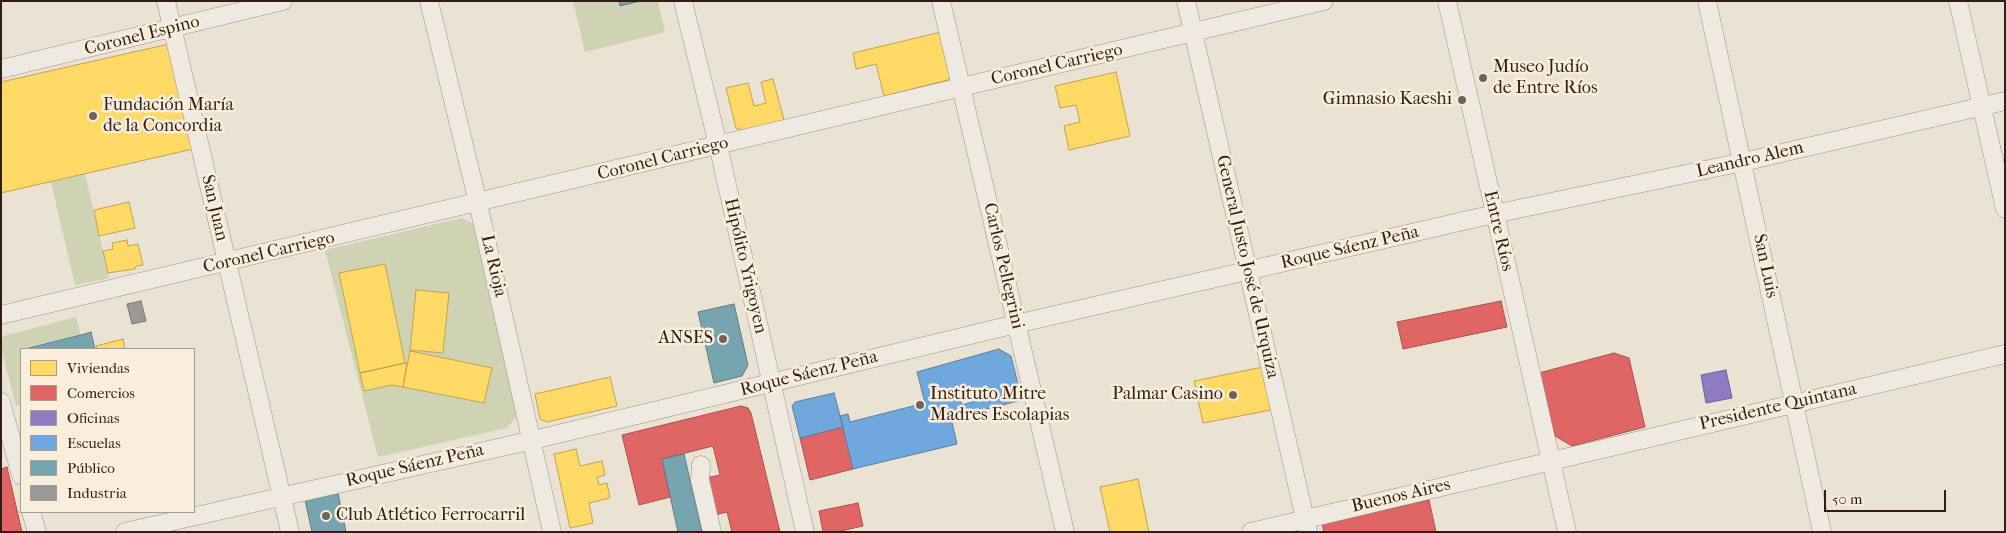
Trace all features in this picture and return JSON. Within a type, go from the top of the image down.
[{"type":"street","name":"San Juan","points":[[166,1],[290,532]]},
{"type":"street","name":"Coronel Espino","points":[[1,69],[283,1]]},
{"type":"street","name":"La Rioja","points":[[429,1],[533,440],[552,532]]},
{"type":"street","name":"Hipólito Yrigoyen","points":[[683,1],[718,146],[805,532]]},
{"type":"street","name":"Carlos Pellegrini","points":[[941,1],[1065,532]]},
{"type":"street","name":"General Justo José de Urquiza","points":[[1186,1],[1307,525]]},
{"type":"street","name":"Coronel Carriego","points":[[1,315],[1324,1]]},
{"type":"street","name":"Entre Ríos","points":[[1447,1],[1567,532]]},
{"type":"street","name":"San Luis","points":[[1707,1],[1822,532]]},
{"type":"street","points":[[1958,1],[2005,209]]},
{"type":"street","name":"Leandro Alem","points":[[1494,214],[1743,162],[2005,101]]},
{"type":"street","name":"Roque Sáenz Peña","points":[[125,532],[533,440],[1016,324],[1494,214]]},
{"type":"street","name":"Presidente Quintana","points":[[1551,460],[2005,354]]},
{"type":"street","points":[[1,402],[20,471]]},
{"type":"street","name":"Buenos Aires","points":[[1250,532],[1307,525],[1551,460]]},
{"type":"street","points":[[702,465],[700,480],[712,532]]},
{"type":"street","points":[[31,513],[37,532]]},
{"type":"green space","points":[[573,1],[619,1],[620,6],[640,1],[658,1],[665,32],[585,52]]},
{"type":"green space","points":[[85,174],[109,278],[75,285],[51,182]]},
{"type":"green space","points":[[462,218],[473,224],[517,416],[507,428],[378,457],[325,250]],"holes":[[[385,264],[405,363],[407,363],[410,351],[491,368],[484,403],[392,385],[364,391],[339,274]],[[416,290],[448,293],[443,353],[410,350]]]},
{"type":"green space","points":[[76,317],[81,335],[20,348],[20,405],[16,406],[1,348],[3,336]]},
{"type":"building: Viviendas","points":[[941,32],[952,74],[948,80],[884,96],[876,64],[856,69],[853,53]]},
{"type":"building: Viviendas","name":"Fundación María de la Concordia","points":[[169,44],[193,149],[1,193],[1,82]]},
{"type":"building: Viviendas","points":[[1116,72],[1130,136],[1069,150],[1064,126],[1080,122],[1076,105],[1060,108],[1055,86]]},
{"type":"building: Viviendas","points":[[773,79],[784,120],[743,131],[736,128],[726,88],[748,83],[754,106],[766,103],[761,82]]},
{"type":"building: Viviendas","points":[[129,202],[135,228],[99,236],[94,210]]},
{"type":"building: Viviendas","points":[[127,240],[128,246],[138,244],[143,265],[136,266],[135,269],[108,273],[103,251],[113,249],[112,243]]},
{"type":"building: Viviendas","points":[[385,264],[405,363],[360,373],[339,273]]},
{"type":"building: Viviendas","points":[[416,290],[449,293],[443,353],[410,350]]},
{"type":"building: Viviendas","points":[[123,339],[125,348],[97,348],[96,346]]},
{"type":"building: Viviendas","points":[[410,351],[492,368],[484,403],[403,387]]},
{"type":"building: Viviendas","points":[[407,363],[403,387],[392,385],[364,391],[360,373]]},
{"type":"building: Viviendas","name":"Palmar Casino","points":[[1263,367],[1271,410],[1203,423],[1194,381]]},
{"type":"building: Viviendas","points":[[610,377],[617,406],[547,422],[540,419],[535,394]]},
{"type":"building: Viviendas","points":[[576,449],[580,466],[602,461],[605,475],[597,477],[599,485],[607,483],[610,498],[589,503],[593,523],[570,528],[554,454]]},
{"type":"building: Viviendas","points":[[1138,479],[1149,532],[1110,532],[1100,487]]},
{"type":"building: Comercios","points":[[1501,301],[1507,327],[1403,349],[1397,322]]},
{"type":"building: Comercios","points":[[1614,353],[1629,358],[1645,427],[1572,446],[1555,436],[1539,373]]},
{"type":"building: Comercios","points":[[741,406],[748,408],[751,413],[780,532],[732,532],[727,512],[715,515],[706,478],[720,475],[713,446],[662,459],[670,497],[639,505],[622,435]]},
{"type":"building: Comercios","points":[[843,427],[853,469],[810,480],[800,438]]},
{"type":"building: Comercios","points":[[7,467],[22,532],[1,532],[1,469]]},
{"type":"building: Comercios","points":[[1429,500],[1436,532],[1324,532],[1322,524]]},
{"type":"building: Comercios","points":[[858,503],[863,526],[836,532],[823,532],[819,511]]},
{"type":"building: Oficinas","points":[[1726,370],[1732,398],[1706,403],[1701,375]]},
{"type":"building: Escuelas","name":"Instituto Mitre Madres Escolapias","points":[[999,349],[1011,356],[1022,400],[951,418],[957,444],[853,469],[840,416],[848,414],[850,422],[925,403],[917,372]],"holes":[[[978,388],[982,399],[962,405],[959,394]]]},
{"type":"building: Escuelas","points":[[834,393],[843,427],[800,438],[792,406],[795,402]]},
{"type":"building: Público","points":[[619,1],[640,1],[620,6]]},
{"type":"building: Público","name":"ANSES","points":[[734,304],[748,365],[742,376],[714,383],[698,312]]},
{"type":"building: Público","points":[[91,332],[95,348],[29,348]]},
{"type":"building: Público","points":[[684,454],[702,532],[678,532],[662,459]]},
{"type":"building: Público","name":"Club Atlético Ferrocarril","points":[[338,493],[346,532],[312,532],[305,500]]},
{"type":"building: Industria","points":[[141,301],[146,321],[132,324],[127,304]]},
{"type":"place","name":"Museo Judío de Entre Ríos","points":[[1483,78]]},
{"type":"place","name":"Gimnasio Kaeshi","points":[[1462,100]]},
{"type":"place","name":"Fundación María de la Concordia","points":[[93,116]]},
{"type":"place","name":"ANSES","points":[[723,339]]},
{"type":"place","name":"Palmar Casino","points":[[1233,395]]},
{"type":"place","name":"Instituto Mitre Madres Escolapias","points":[[920,405]]},
{"type":"place","name":"Club Atlético Ferrocarril","points":[[326,516]]}]
